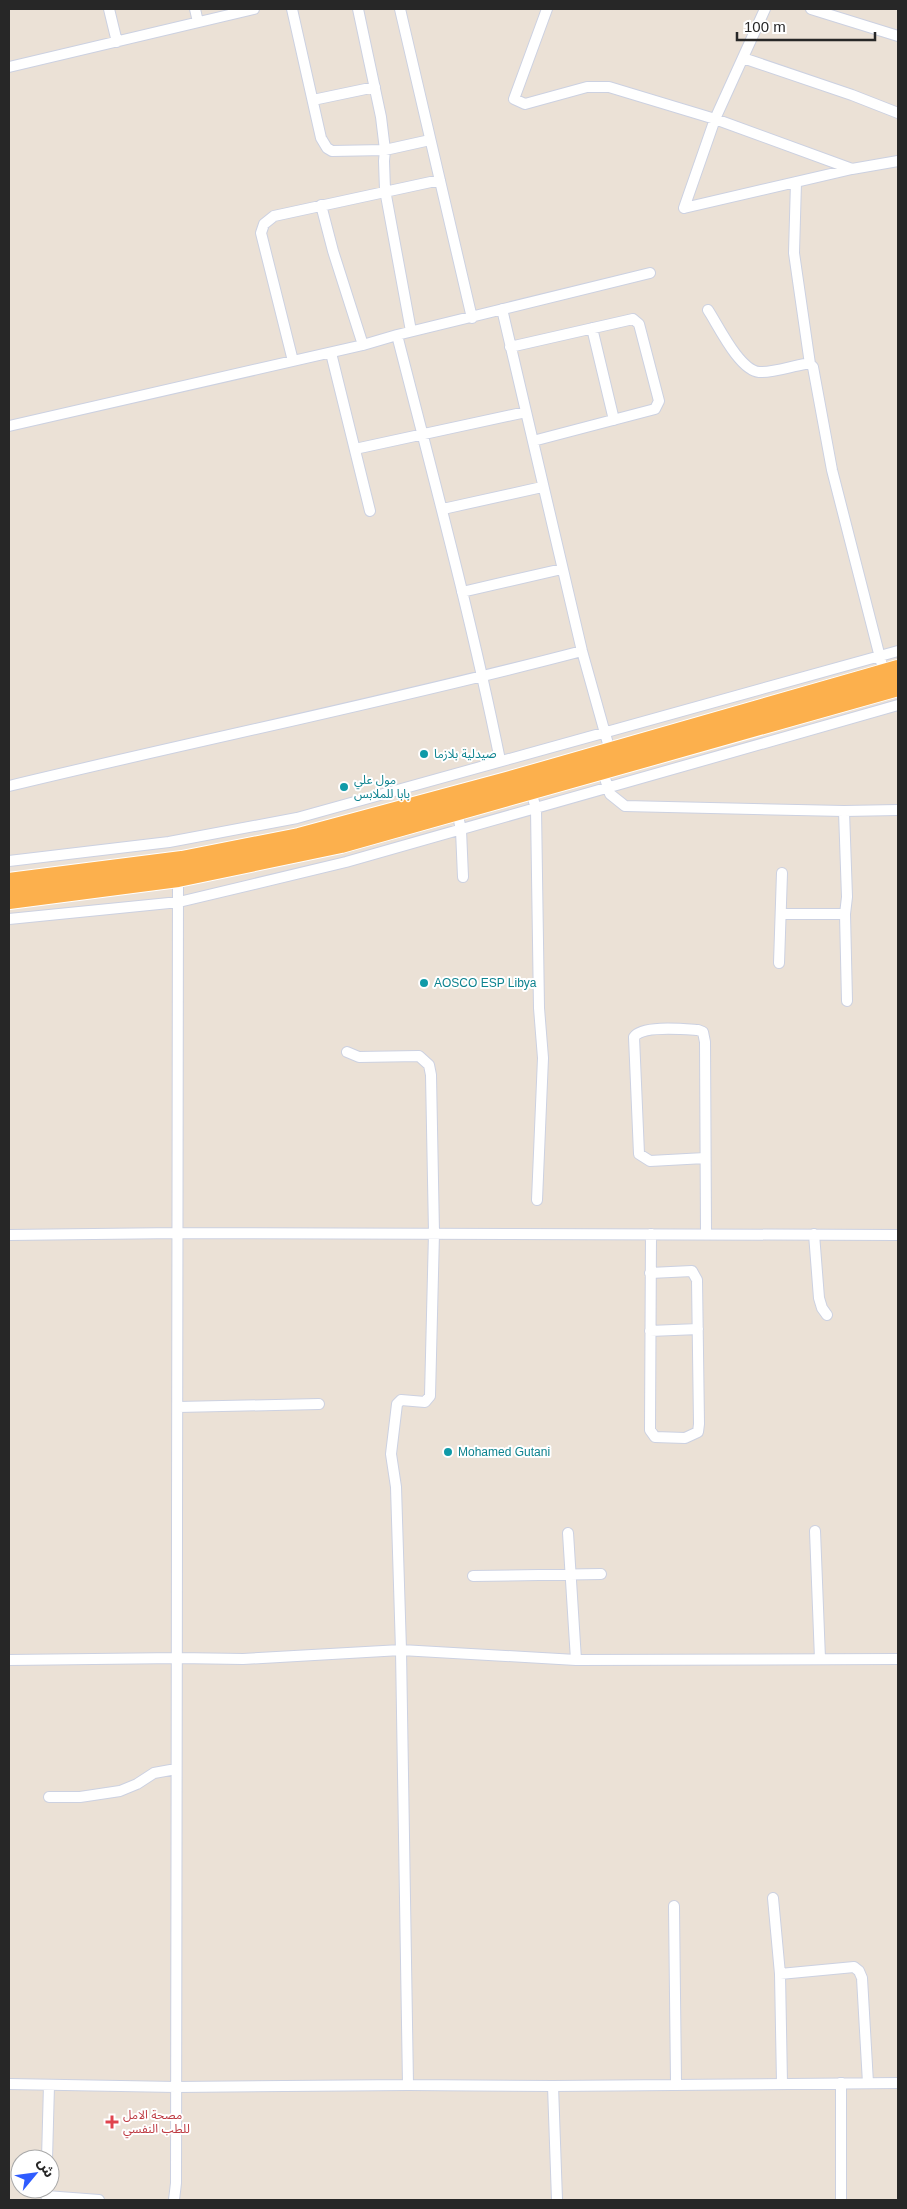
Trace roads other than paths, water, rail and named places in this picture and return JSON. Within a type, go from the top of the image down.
[{"type":"highway","points":[[9,882],[182,860],[308,835],[891,671]]},
{"type":"highway","points":[[9,900],[178,878],[341,844],[604,772],[898,687]]},
{"type":"street","points":[[109,9],[116,42]]},
{"type":"street","points":[[195,9],[198,22]]},
{"type":"street","points":[[9,68],[254,9]]},
{"type":"street","points":[[292,9],[321,138],[327,148],[332,151],[386,150],[430,140]]},
{"type":"street","points":[[358,9],[386,150],[384,161],[385,190],[411,332]]},
{"type":"street","points":[[400,9],[472,318]]},
{"type":"street","points":[[547,9],[514,99],[525,104],[587,87],[609,87],[715,119],[852,169]]},
{"type":"street","points":[[765,9],[715,119],[684,208],[852,169],[898,161]]},
{"type":"street","points":[[811,9],[898,36]]},
{"type":"street","points":[[743,58],[898,112]]},
{"type":"street","points":[[313,100],[375,87]]},
{"type":"street","points":[[293,361],[261,233],[264,224],[274,216],[385,190],[440,180]]},
{"type":"street","points":[[796,182],[794,254],[810,364],[813,367],[832,470],[879,656],[891,671]]},
{"type":"street","points":[[321,205],[333,251],[363,345]]},
{"type":"street","points":[[9,426],[363,345],[650,273]]},
{"type":"street","points":[[502,309],[562,569],[610,751]]},
{"type":"street","points":[[708,310],[734,353],[748,368],[758,372],[810,364]]},
{"type":"street","points":[[510,347],[633,319],[639,324],[659,401],[656,409],[533,441]]},
{"type":"street","points":[[592,328],[614,420]]},
{"type":"street","points":[[397,335],[443,509],[483,676],[500,760]]},
{"type":"street","points":[[331,352],[370,511]]},
{"type":"street","points":[[355,449],[526,412]]},
{"type":"street","points":[[443,509],[542,487]]},
{"type":"street","points":[[462,592],[562,569]]},
{"type":"street","points":[[9,786],[483,676],[582,650]]},
{"type":"street","points":[[9,861],[169,842],[297,818],[500,760],[898,651]]},
{"type":"street","points":[[9,919],[179,902],[346,862],[898,705]]},
{"type":"street","points":[[604,772],[607,789],[620,804],[625,806],[844,811],[898,810]]},
{"type":"street","points":[[455,773],[459,793]]},
{"type":"street","points":[[531,791],[536,809],[539,1008],[543,1058],[537,1200]]},
{"type":"street","points":[[458,811],[461,830],[463,876]]},
{"type":"street","points":[[844,811],[847,897],[845,914],[847,1001]]},
{"type":"street","points":[[393,830],[397,848]]},
{"type":"street","points":[[341,844],[346,862]]},
{"type":"street","points":[[779,963],[782,873]]},
{"type":"street","points":[[174,2200],[178,1658],[178,878]]},
{"type":"street","points":[[782,914],[845,914]]},
{"type":"street","points":[[706,1158],[650,1161],[639,1154],[634,1037],[639,1032],[688,1029],[702,1032],[705,1042],[706,1158],[706,1234]]},
{"type":"street","points":[[347,1052],[359,1057],[419,1056],[429,1066],[434,1233],[430,1396],[425,1402],[401,1400],[397,1404],[391,1454],[396,1487],[401,1650],[408,2084]]},
{"type":"street","points":[[9,1235],[178,1233],[898,1235]]},
{"type":"street","points":[[650,1273],[692,1271],[696,1274],[698,1280],[699,1424],[698,1432],[685,1438],[664,1439],[651,1434],[650,1273],[651,1234]]},
{"type":"street","points":[[814,1234],[819,1298],[822,1308],[827,1315]]},
{"type":"street","points":[[650,1331],[698,1329]]},
{"type":"street","points":[[178,1407],[319,1404]]},
{"type":"street","points":[[815,1531],[820,1659]]},
{"type":"street","points":[[568,1533],[576,1660]]},
{"type":"street","points":[[473,1576],[601,1574]]},
{"type":"street","points":[[9,1660],[178,1658],[243,1660],[401,1650],[576,1660],[898,1659]]},
{"type":"street","points":[[49,1797],[80,1797],[120,1791],[137,1784],[154,1773],[176,1768]]},
{"type":"street","points":[[772,1898],[780,1974],[782,2083]]},
{"type":"street","points":[[674,1906],[676,2084]]},
{"type":"street","points":[[780,1974],[854,1967],[859,1971],[862,1978],[868,2083]]},
{"type":"street","points":[[841,2083],[841,2200]]},
{"type":"street","points":[[9,2084],[553,2086],[898,2083]]},
{"type":"street","points":[[47,2149],[49,2085]]},
{"type":"street","points":[[553,2086],[557,2200]]},
{"type":"street","points":[[60,2196],[99,2200]]},
{"type":"place","name":"صيدلية بلازما","points":[[424,754]]},
{"type":"place","name":"مول علي بابا للملابس","points":[[344,787]]},
{"type":"place","name":"AOSCO ESP Libya","points":[[424,983]]},
{"type":"place","name":"Mohamed Gutani","points":[[448,1452]]},
{"type":"place","name":"مصحة الامل للطب النفسي","points":[[112,2122]]}]
